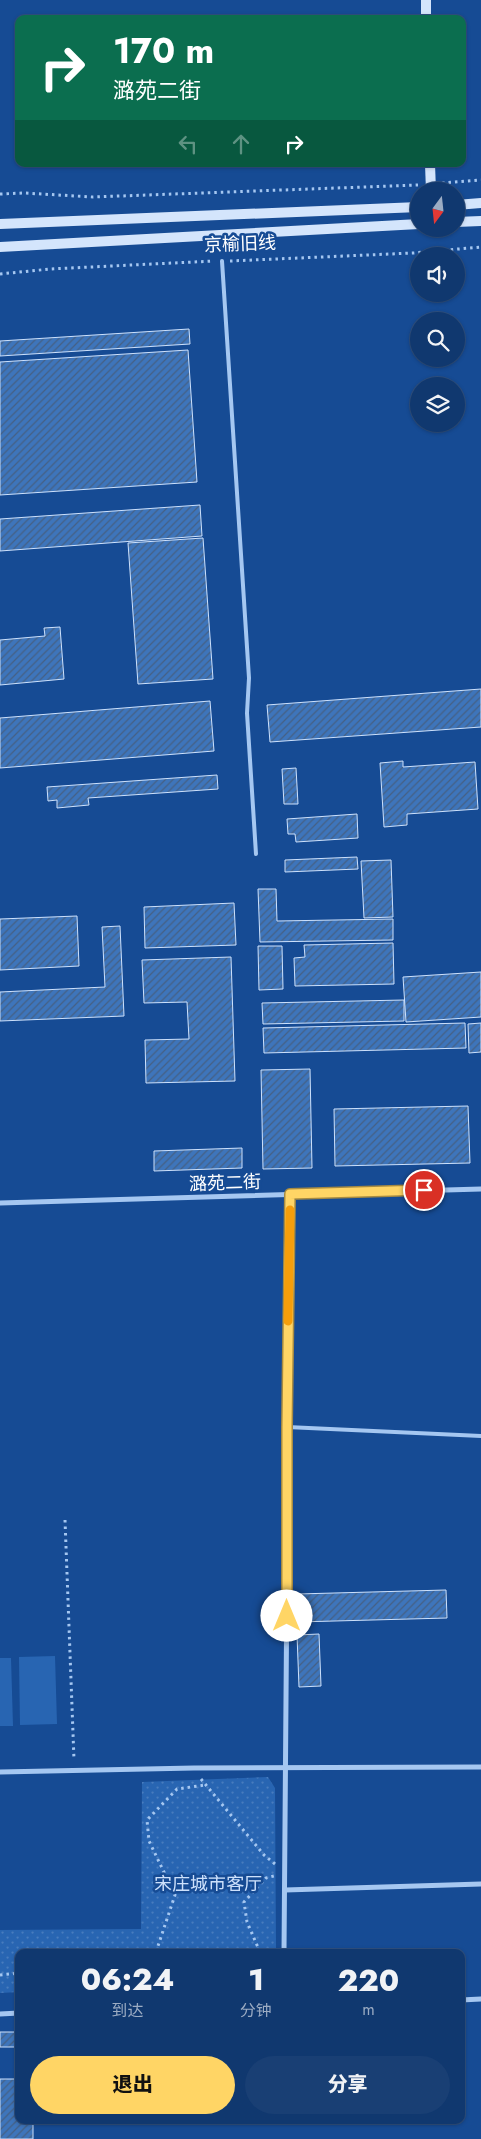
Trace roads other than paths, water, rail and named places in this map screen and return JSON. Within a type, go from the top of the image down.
[{"type":"main road","points":[[426,0],[426,15]]},
{"type":"main road","points":[[430,167],[431,182]]},
{"type":"main road","points":[[465,204],[481,203]]},
{"type":"main road","name":"京榆旧线","points":[[0,224],[410,207]]},
{"type":"main road","points":[[465,222],[481,221]]},
{"type":"main road","name":"京榆旧线","points":[[0,247],[410,224]]},
{"type":"street","name":"潞苑二街","points":[[0,1203],[481,1188]]},
{"type":"street","points":[[284,1949],[287,1768],[287,1427],[290,1194]]},
{"type":"street","points":[[0,1772],[194,1768],[481,1767]]},
{"type":"street","points":[[285,1890],[481,1884]]},
{"type":"street","points":[[465,2000],[481,1999]]},
{"type":"street","points":[[0,2014],[15,2013]]},
{"type":"lane","points":[[222,261],[249,678],[246,713],[256,854]]},
{"type":"lane","points":[[287,1427],[481,1436]]},
{"type":"park label","name":"宋庄城市客厅","points":[[208,1884]]}]
